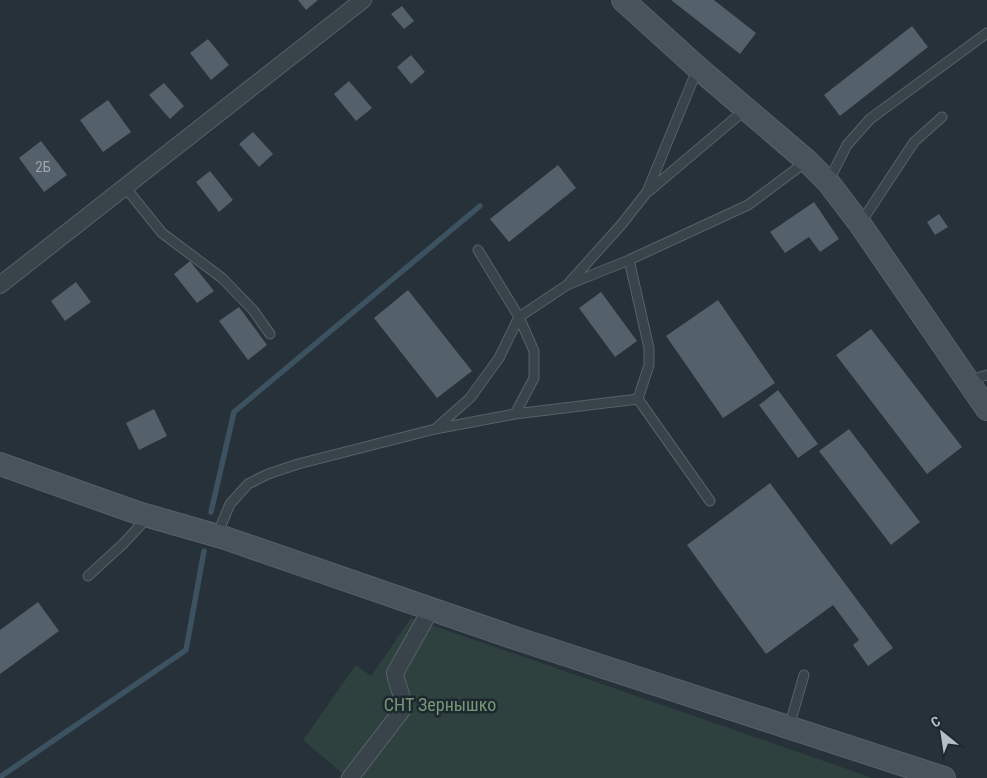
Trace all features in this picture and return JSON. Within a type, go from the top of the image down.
[{"type":"street","points":[[0,284],[363,0]]},
{"type":"street","points":[[623,0],[698,68],[807,161],[828,182],[977,378],[987,409]]},
{"type":"street","points":[[0,464],[148,516],[217,536],[431,609],[944,778]]},
{"type":"street","points":[[356,776],[403,709],[404,698],[397,685],[395,673],[431,609]]},
{"type":"lane","points":[[828,182],[847,145],[870,119],[987,33]]},
{"type":"lane","points":[[647,192],[698,68]]},
{"type":"lane","points":[[567,285],[621,225],[647,192],[746,109]]},
{"type":"lane","points":[[860,224],[914,142],[942,117]]},
{"type":"lane","points":[[435,429],[470,398],[499,358],[519,317],[567,285],[628,260],[748,205],[807,161]]},
{"type":"lane","points":[[125,187],[162,233],[222,278],[253,310],[270,334]]},
{"type":"lane","points":[[478,250],[519,317],[534,351],[534,378],[516,414]]},
{"type":"lane","points":[[628,260],[649,348],[649,365],[638,399]]},
{"type":"lane","points":[[217,536],[230,504],[248,484],[268,474],[298,464],[435,429],[516,414],[638,399]]},
{"type":"lane","points":[[638,399],[710,501]]},
{"type":"lane","points":[[88,576],[124,544],[148,516]]},
{"type":"lane","points":[[789,728],[804,675]]},
{"type":"green space","name":"СНТ Зернышко","points":[[411,618],[873,778],[339,778],[342,773],[303,740],[356,665],[371,676]]},
{"type":"building","points":[[298,0],[318,0],[306,10]]},
{"type":"building","points":[[671,0],[714,0],[756,33],[740,54]]},
{"type":"building","points":[[402,6],[414,21],[404,29],[391,14]]},
{"type":"building","points":[[912,26],[928,47],[840,116],[824,95]]},
{"type":"building","points":[[208,39],[229,65],[211,80],[190,53]]},
{"type":"building","points":[[411,55],[425,72],[411,84],[397,67]]},
{"type":"building","points":[[349,81],[372,108],[356,121],[334,94]]},
{"type":"building","points":[[164,83],[184,106],[170,119],[149,95]]},
{"type":"building","points":[[108,100],[131,132],[103,152],[80,120]]},
{"type":"building","points":[[253,132],[273,154],[259,167],[239,144]]},
{"type":"building","points":[[41,141],[67,175],[44,192],[19,158]]},
{"type":"building","points":[[558,165],[576,188],[509,242],[490,219]]},
{"type":"building","points":[[210,171],[233,200],[219,212],[196,182]]},
{"type":"building","points":[[814,202],[839,239],[820,252],[809,237],[785,253],[770,232]]},
{"type":"building","points":[[939,214],[948,227],[935,235],[927,222]]},
{"type":"building","points":[[190,261],[214,291],[197,303],[174,274]]},
{"type":"building","points":[[76,282],[91,302],[65,321],[51,301]]},
{"type":"building","points":[[408,290],[472,371],[437,398],[374,318]]},
{"type":"building","points":[[601,292],[637,341],[615,357],[579,308]]},
{"type":"building","points":[[718,300],[775,383],[723,418],[666,336]]},
{"type":"building","points":[[239,307],[267,345],[248,360],[219,321]]},
{"type":"building","points":[[871,329],[962,447],[927,474],[836,355]]},
{"type":"building","points":[[778,390],[818,444],[798,458],[759,405]]},
{"type":"building","points":[[154,409],[167,436],[139,450],[126,423]]},
{"type":"building","points":[[849,429],[920,522],[891,545],[819,451]]},
{"type":"building","points":[[770,483],[893,648],[868,666],[853,645],[859,640],[833,605],[766,654],[687,545]]},
{"type":"building","points":[[38,602],[59,631],[0,674],[0,630]]},
{"type":"waterway","points":[[211,512],[234,412],[480,206]]},
{"type":"waterway","points":[[0,777],[186,650],[204,551]]}]
